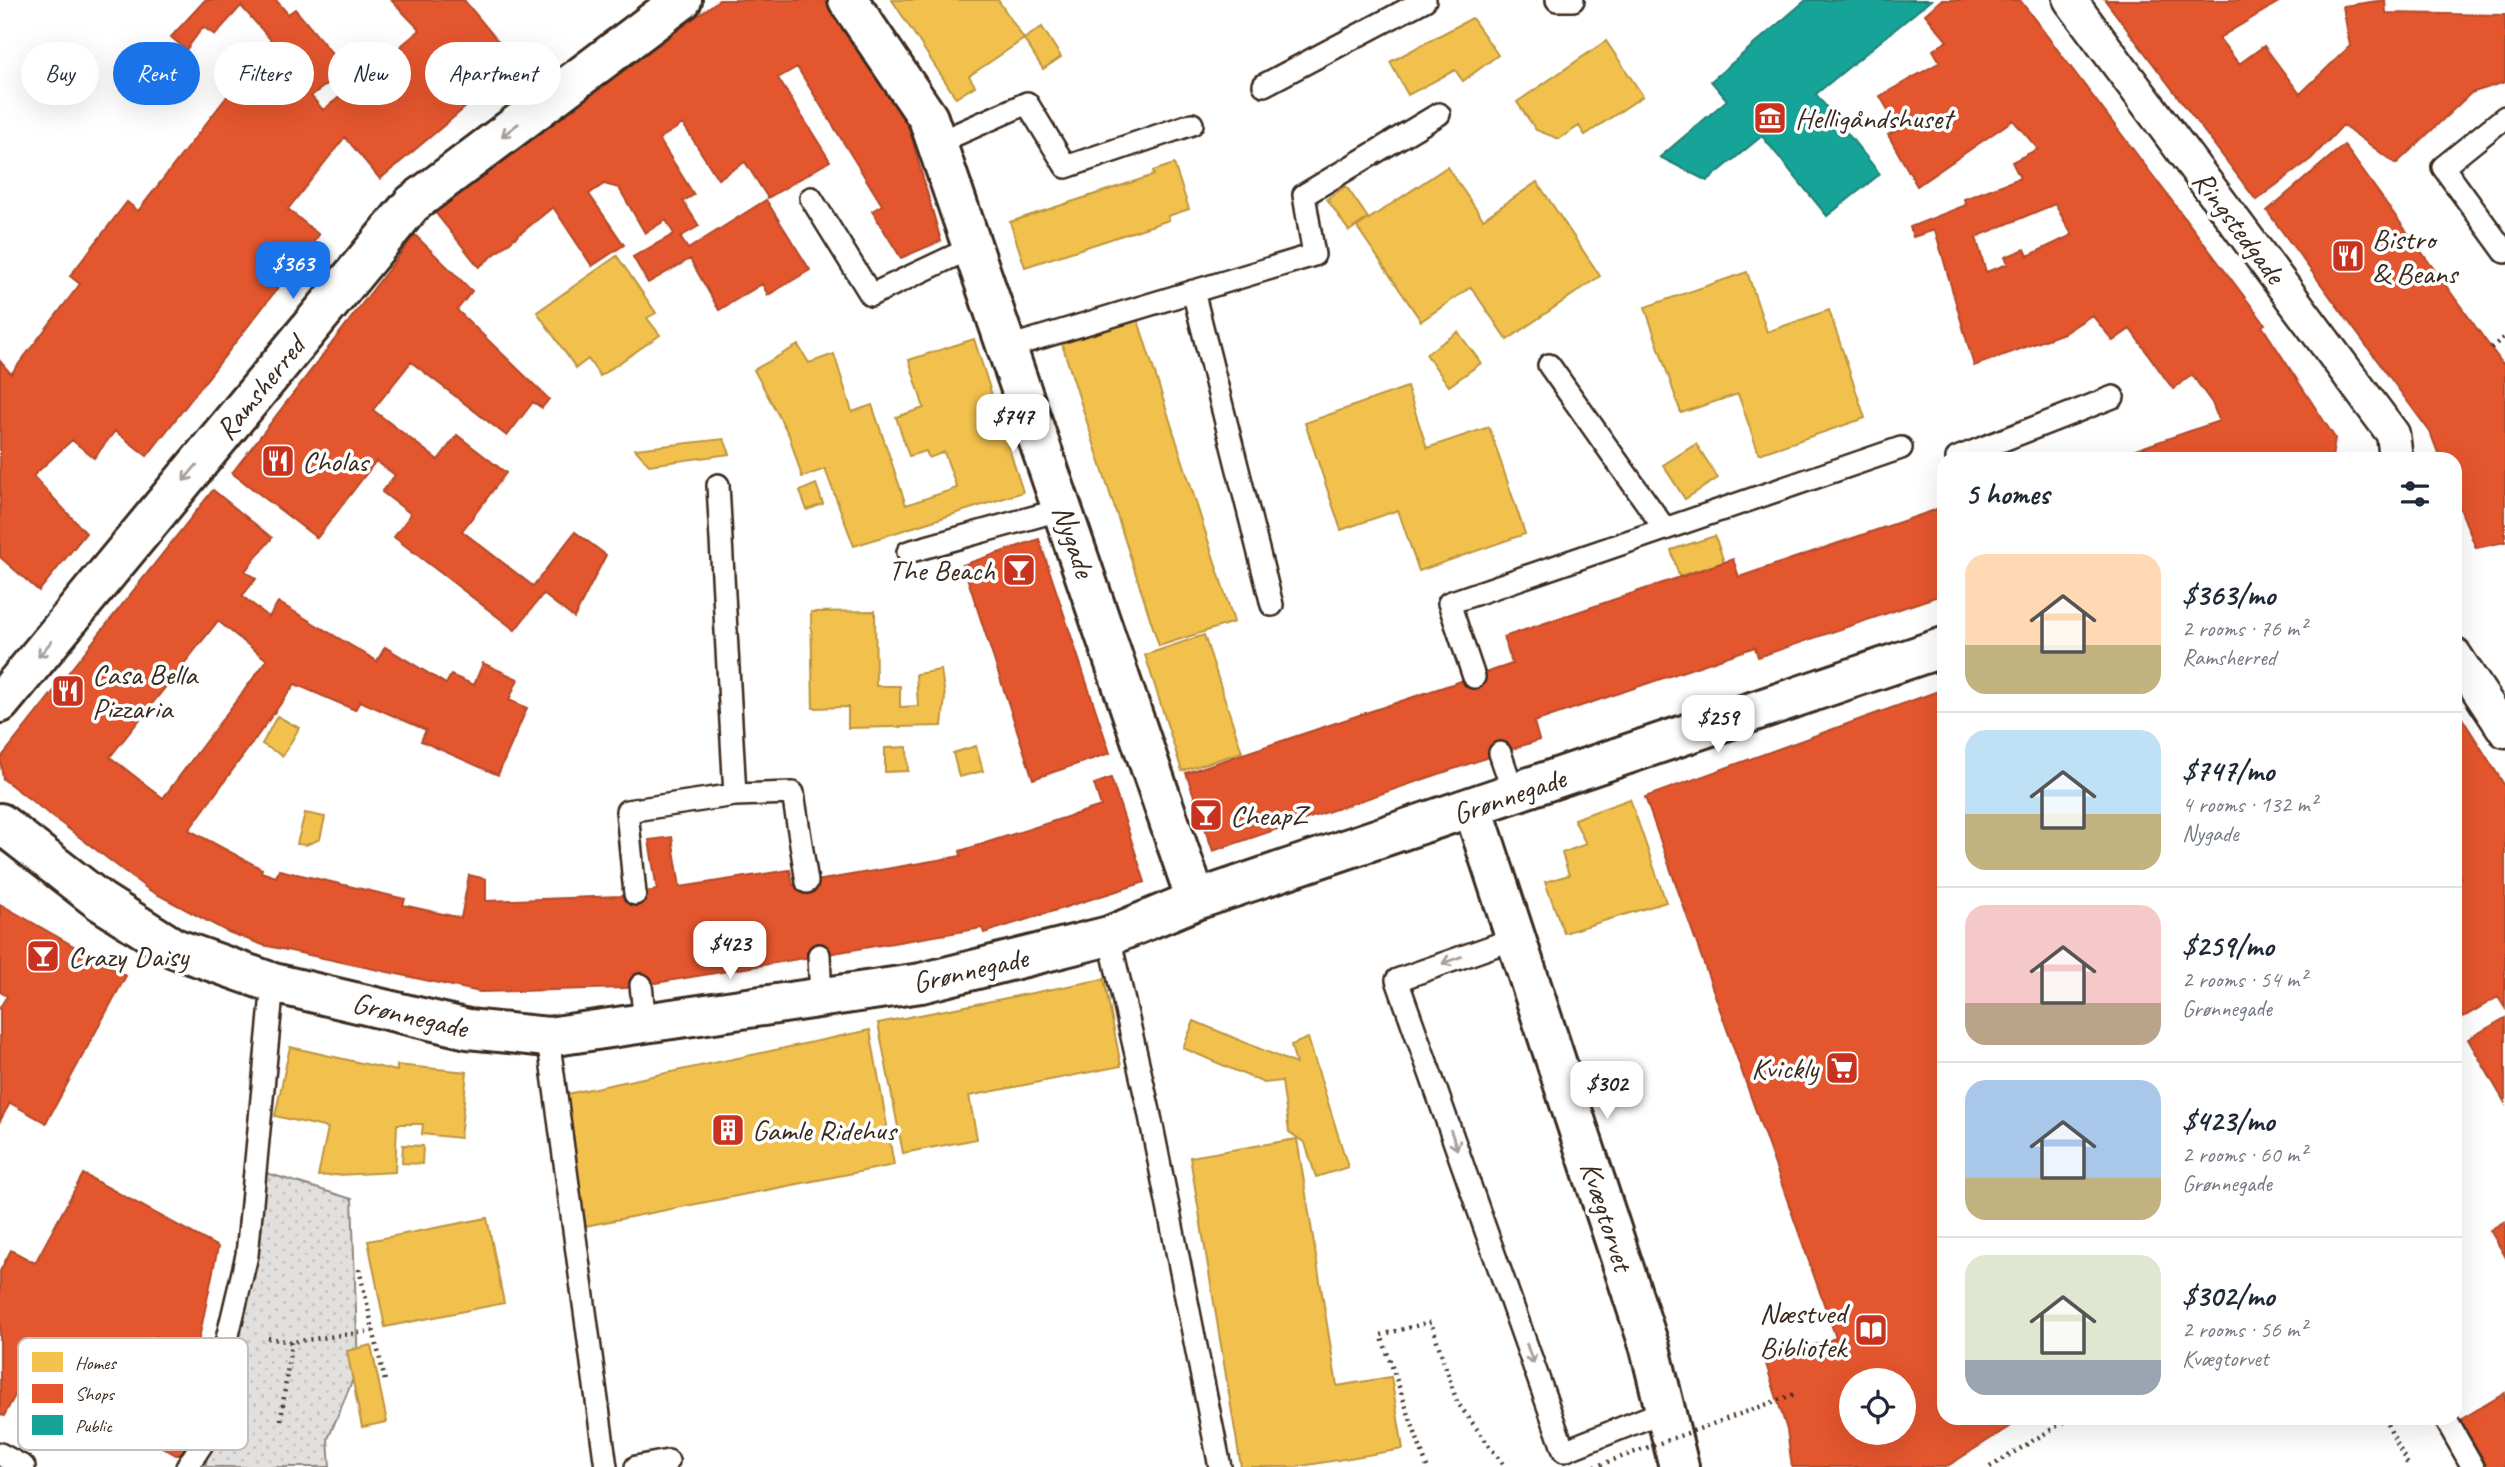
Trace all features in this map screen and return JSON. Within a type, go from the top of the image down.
[{"type":"street","name":"Ramsherred","points":[[0,703],[411,204],[682,0]]},
{"type":"street","name":"Nygade","points":[[848,0],[928,118],[1009,347],[1196,900]]},
{"type":"street","name":"Ringstedgade","points":[[2070,0],[2393,434],[2395,452]]},
{"type":"street","name":"Grønnegade","points":[[0,823],[100,901],[174,948],[274,983],[468,1029],[548,1037],[921,983],[1109,936],[1196,900],[1937,649]]},
{"type":"street","points":[[2462,666],[2505,731]]},
{"type":"street","name":"Kvægtorvet","points":[[1474,808],[1650,1348],[1679,1467]]},
{"type":"lane","points":[[1264,85],[1425,0]]},
{"type":"lane","points":[[1557,0],[1573,0]]},
{"type":"lane","points":[[937,143],[1027,103],[1066,167],[1192,124]]},
{"type":"lane","points":[[1009,347],[1314,255],[1304,195],[1439,114]]},
{"type":"lane","points":[[2505,117],[2443,167],[2505,252]]},
{"type":"lane","points":[[811,198],[871,295],[973,247]]},
{"type":"lane","points":[[1193,291],[1272,605]]},
{"type":"lane","points":[[1549,365],[1665,529]]},
{"type":"lane","points":[[1972,452],[2113,397]]},
{"type":"lane","points":[[1474,677],[1449,603],[1901,448]]},
{"type":"lane","points":[[718,485],[735,794]]},
{"type":"lane","points":[[908,552],[1063,509]]},
{"type":"lane","points":[[1500,753],[1514,794]]},
{"type":"lane","points":[[635,894],[627,811],[735,794],[793,793],[807,883]]},
{"type":"lane","points":[[1109,936],[1149,1111],[1220,1467]]},
{"type":"lane","points":[[1516,937],[1397,980],[1564,1451],[1664,1411]]},
{"type":"lane","points":[[819,955],[821,998]]},
{"type":"lane","points":[[227,1338],[247,1255],[274,983]]},
{"type":"lane","points":[[641,985],[645,1023]]},
{"type":"lane","points":[[548,1037],[606,1467]]},
{"type":"lane","points":[[2449,1425],[2473,1467]]},
{"type":"lane","points":[[187,1467],[198,1450]]},
{"type":"lane","points":[[0,1454],[24,1467]]},
{"type":"lane","points":[[636,1467],[668,1461]]},
{"type":"path","points":[[2491,348],[2505,336]]},
{"type":"path","points":[[359,1269],[385,1381]]},
{"type":"path","points":[[1427,1467],[1381,1335],[1431,1322],[1457,1402],[1505,1467]]},
{"type":"path","points":[[281,1420],[291,1342],[373,1331]]},
{"type":"path","points":[[1594,1467],[1795,1394]]},
{"type":"path","points":[[1990,1467],[2059,1425]]},
{"type":"path","points":[[2388,1425],[2409,1467]]},
{"type":"shaded area","points":[[263,1172],[352,1199],[358,1367],[328,1439],[330,1467],[205,1467],[208,1450],[248,1450],[248,1338],[230,1338]]},
{"type":"building: Homes","points":[[892,0],[998,0],[1024,39],[969,76],[975,86],[956,98]]},
{"type":"building: Homes","points":[[1472,18],[1498,55],[1463,81],[1455,70],[1408,95],[1390,62]]},
{"type":"building: Homes","points":[[1042,27],[1061,57],[1043,69],[1024,39]]},
{"type":"building: Homes","points":[[1606,41],[1643,96],[1585,135],[1579,126],[1559,139],[1536,130],[1517,102]]},
{"type":"building: Homes","points":[[1174,164],[1189,209],[1168,216],[1169,220],[1025,267],[1010,222],[1154,175],[1153,171]]},
{"type":"building: Homes","points":[[1447,167],[1483,219],[1537,182],[1600,276],[1507,340],[1471,287],[1421,321],[1357,227]]},
{"type":"building: Homes","points":[[1346,186],[1368,218],[1349,231],[1327,199]]},
{"type":"building: Homes","points":[[617,256],[656,313],[647,318],[660,335],[600,376],[588,359],[576,368],[537,312]]},
{"type":"building: Homes","points":[[1747,272],[1767,332],[1829,310],[1865,418],[1759,454],[1738,394],[1681,413],[1645,307]]},
{"type":"building: Homes","points":[[1136,314],[1234,622],[1159,646],[1060,338]]},
{"type":"building: Homes","points":[[1458,332],[1481,363],[1449,386],[1426,354]]},
{"type":"building: Homes","points":[[974,339],[1023,492],[854,546],[825,469],[802,477],[789,435],[754,370],[798,345],[809,363],[834,354],[852,412],[872,405],[906,505],[957,488],[944,452],[929,458],[926,451],[909,456],[896,417],[924,408],[909,360]]},
{"type":"building: Homes","points":[[1407,387],[1427,448],[1489,427],[1525,534],[1419,571],[1398,510],[1341,530],[1305,423]]},
{"type":"building: Homes","points":[[724,439],[730,454],[649,465],[635,449]]},
{"type":"building: Homes","points":[[1696,444],[1718,478],[1685,499],[1663,465]]},
{"type":"building: Homes","points":[[816,484],[823,504],[807,510],[800,491]]},
{"type":"building: Homes","points":[[1715,536],[1724,562],[1679,576],[1671,550]]},
{"type":"building: Homes","points":[[875,611],[876,686],[900,686],[900,707],[918,706],[916,674],[941,670],[945,697],[942,726],[848,728],[848,707],[813,708],[811,612]]},
{"type":"building: Homes","points":[[1204,635],[1242,752],[1182,771],[1145,655]]},
{"type":"building: Homes","points":[[277,716],[299,728],[283,756],[262,744]]},
{"type":"building: Homes","points":[[976,746],[983,771],[959,777],[953,753]]},
{"type":"building: Homes","points":[[907,747],[908,771],[885,772],[885,748]]},
{"type":"building: Homes","points":[[1630,799],[1666,902],[1564,933],[1545,882],[1569,875],[1562,853],[1586,844],[1574,819]]},
{"type":"building: Homes","points":[[305,813],[325,817],[320,839],[306,845],[297,844]]},
{"type":"building: Homes","points":[[1104,979],[1121,1066],[969,1096],[977,1139],[903,1153],[878,1023]]},
{"type":"building: Homes","points":[[1194,1021],[1296,1064],[1291,1045],[1308,1038],[1348,1167],[1316,1177],[1305,1143],[1289,1132],[1282,1081],[1264,1083],[1183,1048]]},
{"type":"building: Homes","name":"Gamle Ridehus","points":[[870,1030],[894,1165],[585,1226],[562,1095]]},
{"type":"building: Homes","points":[[290,1047],[397,1071],[397,1065],[467,1072],[460,1138],[422,1134],[423,1124],[397,1124],[395,1172],[318,1176],[328,1128],[275,1116]]},
{"type":"building: Homes","points":[[1297,1139],[1337,1386],[1391,1377],[1403,1449],[1296,1467],[1241,1467],[1190,1157]]},
{"type":"building: Homes","points":[[403,1145],[423,1146],[422,1164],[402,1163]]},
{"type":"building: Homes","points":[[487,1218],[504,1303],[385,1327],[368,1241]]},
{"type":"building: Homes","points":[[371,1345],[387,1422],[362,1427],[347,1351]]},
{"type":"building: Shops","points":[[205,0],[276,0],[288,14],[295,9],[328,48],[328,83],[314,94],[314,42],[269,42],[271,40],[241,6],[215,35],[203,27],[192,42],[177,42],[171,37]]},
{"type":"building: Shops","points":[[391,0],[464,0],[499,42],[425,42],[425,105],[468,105],[380,179],[345,137],[288,209],[319,235],[147,456],[115,431],[94,458],[72,440],[33,476],[86,533],[39,591],[0,557],[0,361],[11,374],[80,284],[70,276],[127,202],[138,211],[220,105],[314,105],[314,100],[323,110],[329,105],[411,105],[411,42],[406,42],[420,30]]},
{"type":"building: Shops","points":[[719,0],[831,0],[903,108],[941,241],[901,258],[872,211],[882,205],[797,67],[778,78],[830,161],[768,198],[745,162],[718,179],[683,124],[659,139],[694,195],[683,201],[699,226],[680,237],[688,249],[766,200],[810,270],[768,295],[762,284],[719,310],[690,259],[648,283],[633,257],[674,234],[666,220],[645,233],[619,188],[604,184],[589,194],[624,245],[592,266],[553,207],[479,267],[434,211]]},
{"type":"building: Shops","points":[[1941,0],[2020,0],[2265,324],[2262,326],[2335,438],[2333,452],[2129,452],[2219,421],[2212,403],[2192,375],[2173,389],[2130,329],[2113,341],[2092,315],[2064,333],[1974,366],[1935,230],[1913,237],[1910,227],[1966,205],[1964,199],[2020,178],[2012,162],[2038,149],[2013,120],[1917,186],[1888,135],[1899,129],[1880,96],[1940,62],[1933,50],[1947,41],[1925,14]],"holes":[[[2055,204],[2072,235],[2028,256],[2025,249],[2005,257],[2008,264],[1986,272],[1976,237]]]},
{"type":"building: Shops","points":[[2105,0],[2282,0],[2219,38],[2239,64],[2264,46],[2300,94],[2350,46],[2343,6],[2385,0],[2386,13],[2505,15],[2505,82],[2471,93],[2396,164],[2343,125],[2311,159],[2256,200]]},
{"type":"building: Shops","points":[[2344,145],[2491,348],[2503,364],[2505,362],[2505,542],[2476,548],[2462,513],[2462,452],[2438,452],[2430,432],[2267,211]]},
{"type":"building: Shops","points":[[415,235],[472,291],[457,310],[549,399],[542,408],[533,402],[507,436],[411,362],[373,410],[438,460],[457,435],[506,473],[462,531],[533,586],[575,532],[606,555],[574,618],[543,594],[515,630],[394,537],[411,514],[382,492],[395,475],[376,461],[317,538],[232,473]]},
{"type":"building: Shops","points":[[213,490],[272,538],[245,571],[256,579],[242,596],[269,617],[278,602],[377,661],[385,647],[446,684],[451,675],[474,685],[483,663],[518,679],[509,700],[527,708],[498,775],[421,741],[426,730],[360,701],[355,710],[295,684],[189,830],[262,869],[261,872],[276,877],[279,870],[405,899],[403,905],[461,918],[469,875],[486,879],[486,901],[621,896],[657,890],[649,840],[672,837],[680,887],[790,870],[793,885],[961,856],[960,851],[1101,806],[1094,784],[1111,778],[1145,882],[984,933],[982,928],[626,988],[480,992],[263,945],[228,932],[149,890],[3,779],[0,759]],"holes":[[[218,621],[267,660],[163,798],[110,757]]]},
{"type":"building: Shops","points":[[1937,509],[1937,596],[1758,657],[1755,647],[1534,722],[1539,740],[1213,851],[1186,773],[1512,664],[1504,637],[1733,559],[1739,577]]},
{"type":"building: Shops","points":[[1039,539],[1110,753],[1033,779],[963,565]]},
{"type":"building: Shops","name":"Kvickly","points":[[1937,692],[1937,1425],[2012,1425],[1946,1467],[1792,1467],[1787,1430],[1765,1361],[1836,1338],[1645,797]]},
{"type":"building: Shops","points":[[2462,718],[2505,786],[2505,1008],[2498,997],[2462,1018]]},
{"type":"building: Shops","points":[[0,904],[126,976],[46,1123],[10,1103],[0,1121],[0,1007],[7,996],[0,992]]},
{"type":"building: Shops","points":[[2505,1018],[2505,1103],[2468,1039]]},
{"type":"building: Shops","points":[[83,1174],[218,1247],[199,1338],[18,1338],[18,1390],[4,1416],[0,1414],[0,1271],[11,1250],[35,1263]]},
{"type":"building: Shops","points":[[2505,1221],[2505,1256],[2490,1230]]},
{"type":"building: Shops","points":[[2505,1393],[2505,1467],[2488,1467],[2462,1423],[2462,1419]]},
{"type":"building: Shops","points":[[167,1450],[183,1450],[182,1455]]},
{"type":"building: Public","name":"Helligåndshuset","points":[[1806,0],[1931,0],[1816,94],[1880,174],[1827,216],[1762,136],[1707,181],[1660,157],[1727,100],[1711,81]]},
{"type":"place","name":"Helligåndshuset","points":[[1770,118]]},
{"type":"place","name":"Bistro & Beans","points":[[2348,256]]},
{"type":"place","name":"Cholas","points":[[278,461]]},
{"type":"place","name":"The Beach","points":[[1019,570]]},
{"type":"place","name":"Casa Bella Pizzaria","points":[[68,691]]},
{"type":"place","name":"CheapZ","points":[[1206,815]]},
{"type":"place","name":"Crazy Daisy","points":[[43,956]]},
{"type":"place","name":"Kvickly","points":[[1842,1068]]},
{"type":"place","name":"Gamle Ridehus","points":[[728,1130]]},
{"type":"place","name":"Næstved Bibliotek","points":[[1871,1330]]}]
